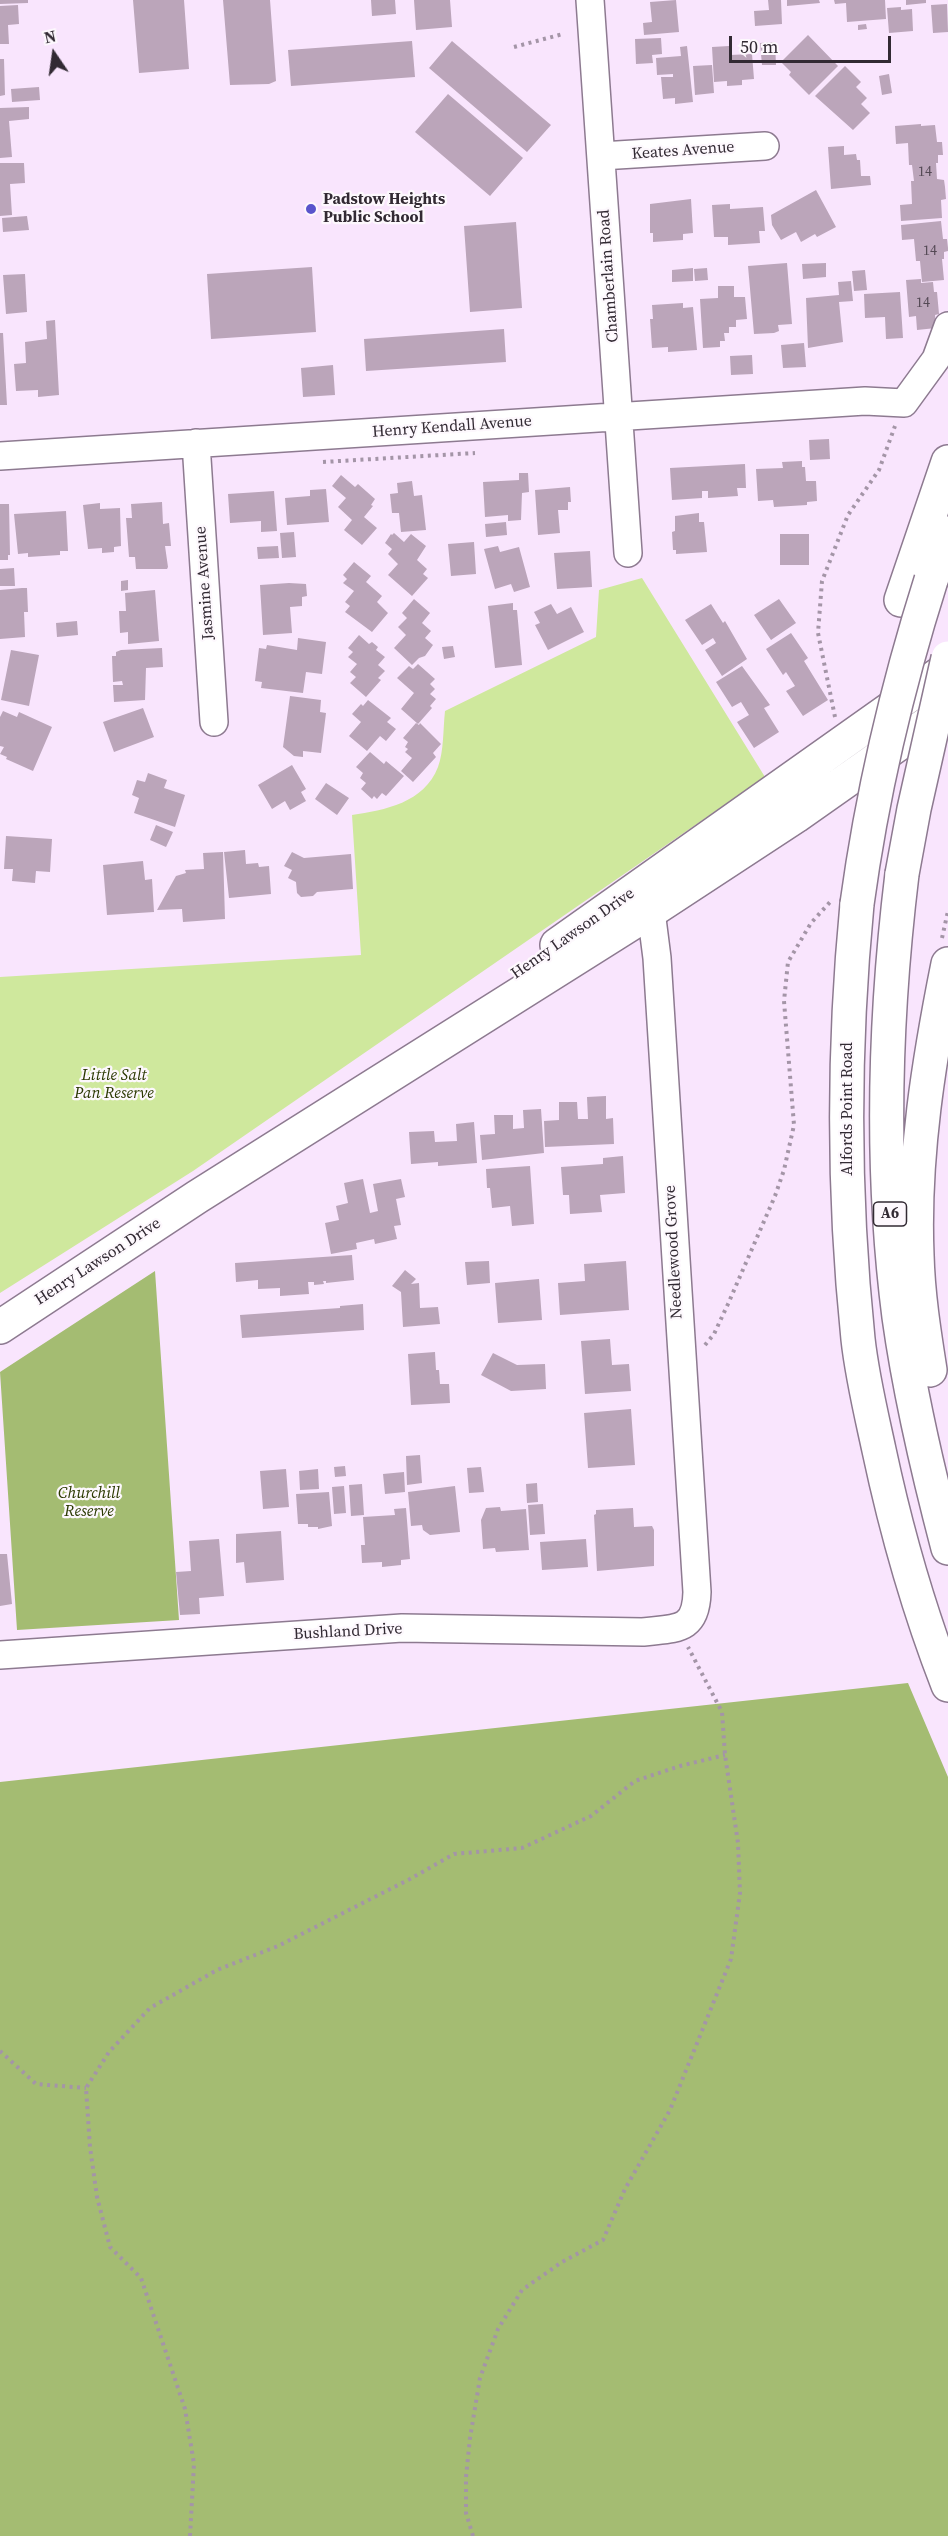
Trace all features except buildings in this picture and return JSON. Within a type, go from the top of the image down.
[{"type":"main road","points":[[843,907],[849,830],[862,753],[882,665],[901,600],[948,462]]},
{"type":"main road","name":"Alfords Point Road","points":[[948,533],[904,667],[843,907],[847,1047],[846,1138],[858,1340],[874,1429],[897,1529],[926,1625],[948,1684]]},
{"type":"main road","name":"Henry Lawson Drive","points":[[0,1327],[644,900],[841,746],[947,679]]},
{"type":"main road","name":"Henry Lawson Drive","points":[[644,900],[796,816],[911,735],[947,679]]},
{"type":"main road","name":"A6","points":[[947,679],[927,747],[902,874],[889,991],[886,1049],[886,1147],[898,1307],[906,1364],[923,1450],[948,1548]]},
{"type":"main road","name":"A6","points":[[948,964],[933,1041],[924,1106],[916,1224],[917,1258],[927,1349],[948,1462]]},
{"type":"street","name":"Chamberlain Road","points":[[590,0],[628,553]]},
{"type":"street","name":"Keates Avenue","points":[[601,156],[765,146]]},
{"type":"street","points":[[904,403],[936,359],[948,326]]},
{"type":"street","name":"Henry Kendall Avenue","points":[[0,456],[865,401],[904,403]]},
{"type":"street","name":"Jasmine Avenue","points":[[196,444],[214,722]]},
{"type":"street","points":[[911,735],[948,717]]},
{"type":"street","name":"Needlewood Grove","points":[[644,900],[657,958],[680,1353],[697,1592],[686,1623]]},
{"type":"street","name":"Bushland Drive","points":[[0,1655],[402,1628],[623,1633],[686,1623]]},
{"type":"path","points":[[514,47],[563,34]]},
{"type":"path","points":[[841,746],[818,633],[822,581],[848,515],[879,470],[904,403]]},
{"type":"path","points":[[323,462],[475,453]]},
{"type":"path","points":[[680,1353],[700,1348],[708,1343],[714,1334],[782,1179],[794,1125],[784,1001],[788,962],[811,924],[843,907]]},
{"type":"path","points":[[473,2536],[466,2513],[466,2477],[470,2438],[480,2378],[498,2328],[522,2290],[562,2262],[603,2240],[625,2189],[670,2110],[731,1959],[740,1893],[738,1843],[725,1755],[722,1712],[686,1623]]},
{"type":"path","points":[[190,2536],[194,2464],[185,2409],[141,2278],[110,2247],[97,2198],[90,2147],[86,2088],[109,2052],[150,2008],[217,1970],[278,1946],[411,1879],[454,1854],[522,1848],[591,1816],[635,1781],[680,1766],[725,1755]]},
{"type":"path","points":[[0,2051],[36,2084],[86,2088]]},
{"type":"green space","name":"Little Salt Pan Reserve","points":[[642,578],[765,777],[193,1171],[0,1293],[0,977],[361,955],[352,815],[402,803],[423,789],[432,779],[440,761],[445,711],[596,637],[599,590]]},
{"type":"green space","name":"Churchill Reserve","points":[[155,1271],[179,1620],[17,1630],[0,1372]]},
{"type":"green space","points":[[908,1683],[948,1777],[948,2536],[0,2536],[0,1782]]},
{"type":"place","name":"Padstow Heights Public School","points":[[311,209]]}]
